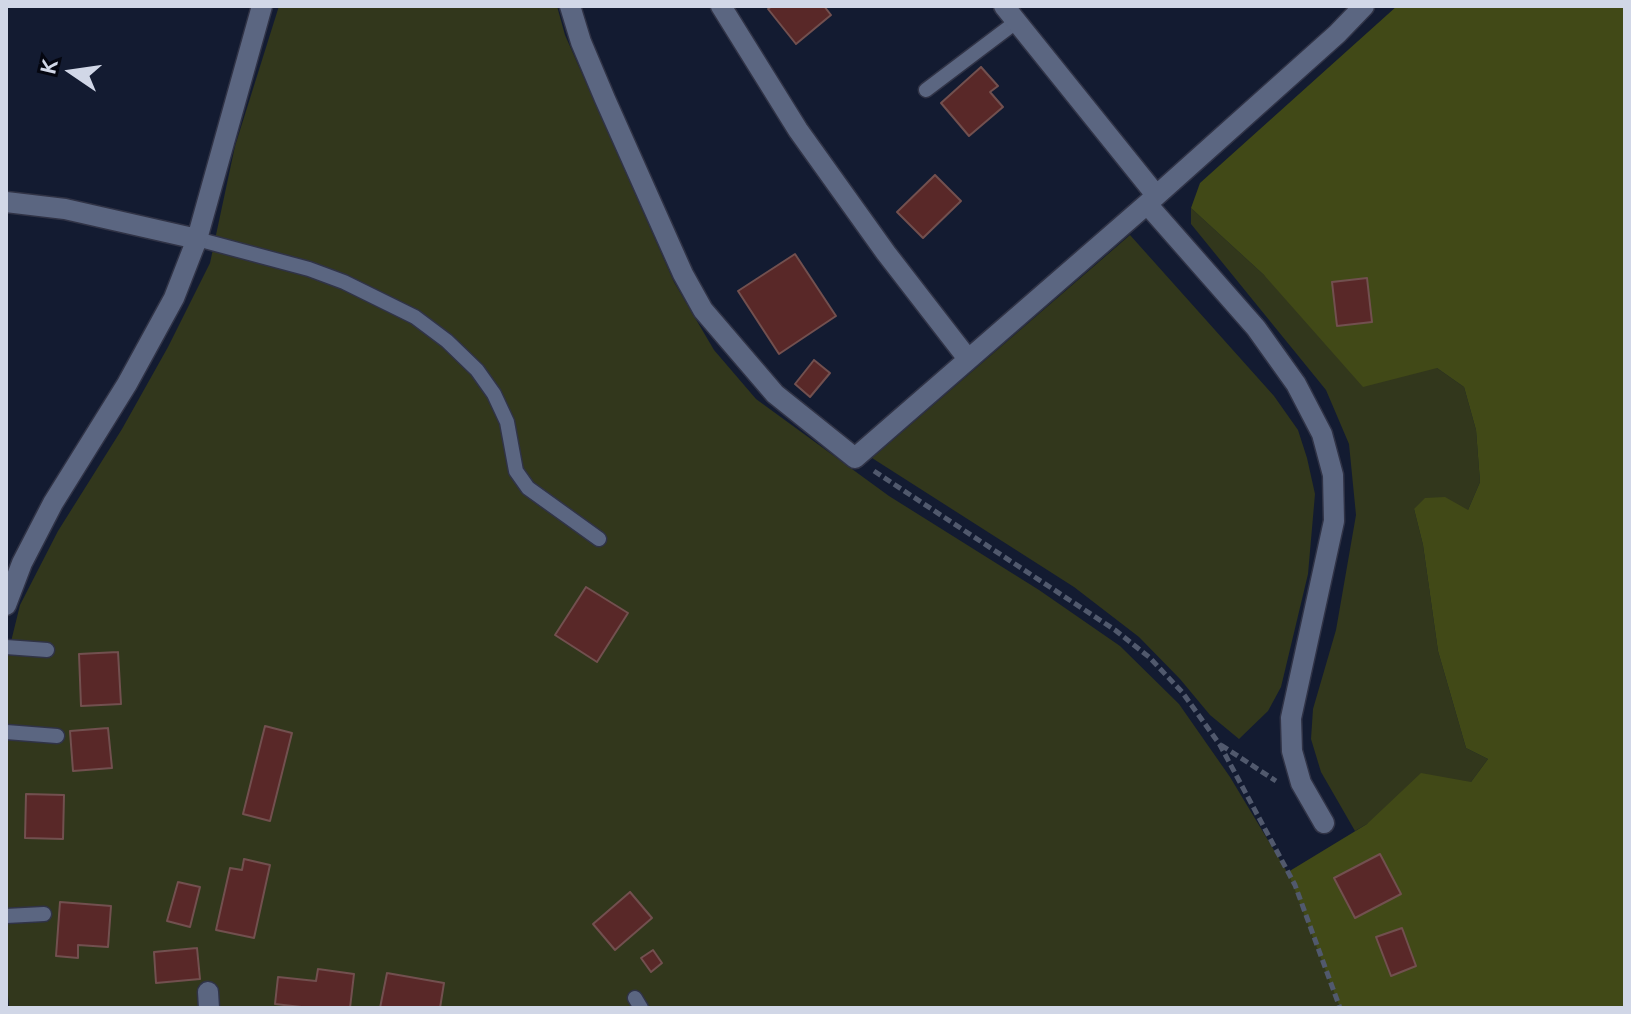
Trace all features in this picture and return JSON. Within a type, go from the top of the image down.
[{"type":"street","points":[[6,605],[22,563],[47,514],[155,336],[174,298],[197,239],[262,6]]},
{"type":"street","points":[[570,6],[605,99],[683,274],[703,310],[775,394],[855,458],[1152,200],[1337,34],[1364,6]]},
{"type":"street","points":[[721,6],[798,130],[886,253],[968,359]]},
{"type":"street","points":[[1010,14],[1152,200],[1256,328],[1296,384],[1322,434],[1333,475],[1334,521],[1291,729],[1292,751],[1301,783],[1324,823]]},
{"type":"street","points":[[6,202],[65,209],[197,239]]},
{"type":"lane","points":[[926,90],[1010,14]]},
{"type":"lane","points":[[197,239],[309,269],[344,282],[415,317],[447,341],[477,370],[494,394],[507,422],[516,471],[528,488],[599,539]]},
{"type":"lane","points":[[6,647],[47,650]]},
{"type":"lane","points":[[6,732],[57,736]]},
{"type":"lane","points":[[6,916],[44,914]]},
{"type":"path","points":[[855,458],[1115,630],[1149,657],[1182,692],[1220,745],[1295,885],[1340,1008]]},
{"type":"path","points":[[1220,745],[1279,783]]},
{"type":"green space","points":[[279,6],[557,6],[565,35],[674,282],[714,350],[756,399],[889,496],[1039,590],[1120,646],[1179,704],[1230,777],[1295,885],[1340,1008],[9,1008],[6,970],[6,662],[20,605],[58,531],[122,429],[168,347],[210,263],[235,146]]},
{"type":"green space","points":[[1397,6],[1625,6],[1625,1008],[1340,1008],[1288,872],[1367,824],[1421,773],[1471,782],[1488,759],[1466,748],[1438,651],[1423,545],[1414,509],[1425,498],[1445,497],[1468,510],[1480,482],[1476,430],[1464,387],[1437,368],[1363,387],[1264,275],[1191,208],[1200,183]]},
{"type":"green space","points":[[1191,208],[1264,275],[1437,368],[1464,387],[1476,430],[1480,482],[1468,510],[1414,509],[1423,545],[1438,651],[1466,748],[1488,759],[1471,782],[1355,831],[1321,772],[1311,739],[1313,709],[1336,630],[1356,515],[1349,444],[1326,390],[1191,224]]},
{"type":"green space","points":[[1130,235],[1274,396],[1298,430],[1315,494],[1308,574],[1281,687],[1268,711],[1239,739],[1210,715],[1139,637],[1074,587],[872,458]]},
{"type":"building","points":[[772,6],[824,6],[831,15],[796,44],[768,9]]},
{"type":"building","points":[[981,67],[998,86],[990,92],[1003,107],[969,136],[941,103]]},
{"type":"building","points":[[935,175],[961,201],[923,238],[897,212]]},
{"type":"building","points":[[795,254],[836,316],[779,354],[738,291]]},
{"type":"building","points":[[1367,278],[1372,322],[1337,326],[1332,282]]},
{"type":"building","points":[[814,360],[830,373],[810,397],[795,384]]},
{"type":"building","points":[[586,587],[628,613],[597,662],[555,635]]},
{"type":"building","points":[[118,652],[121,704],[81,706],[79,654]]},
{"type":"building","points":[[265,726],[292,733],[270,821],[243,814]]},
{"type":"building","points":[[108,728],[112,768],[73,771],[70,731]]},
{"type":"building","points":[[26,794],[64,795],[63,839],[25,838]]},
{"type":"building","points":[[1380,854],[1401,894],[1355,918],[1334,878]]},
{"type":"building","points":[[244,859],[270,865],[254,938],[216,930],[230,868],[242,870]]},
{"type":"building","points":[[178,882],[200,887],[190,927],[167,921]]},
{"type":"building","points":[[630,892],[652,918],[615,950],[593,924]]},
{"type":"building","points":[[60,902],[111,906],[108,947],[78,945],[78,958],[56,956]]},
{"type":"building","points":[[1402,928],[1416,966],[1391,976],[1376,937]]},
{"type":"building","points":[[197,948],[200,979],[156,983],[154,952]]},
{"type":"building","points":[[653,950],[662,963],[651,972],[641,958]]},
{"type":"building","points":[[318,969],[354,974],[350,1008],[275,1004],[278,977],[316,981]]},
{"type":"building","points":[[387,973],[444,983],[440,1008],[380,1008]]}]
